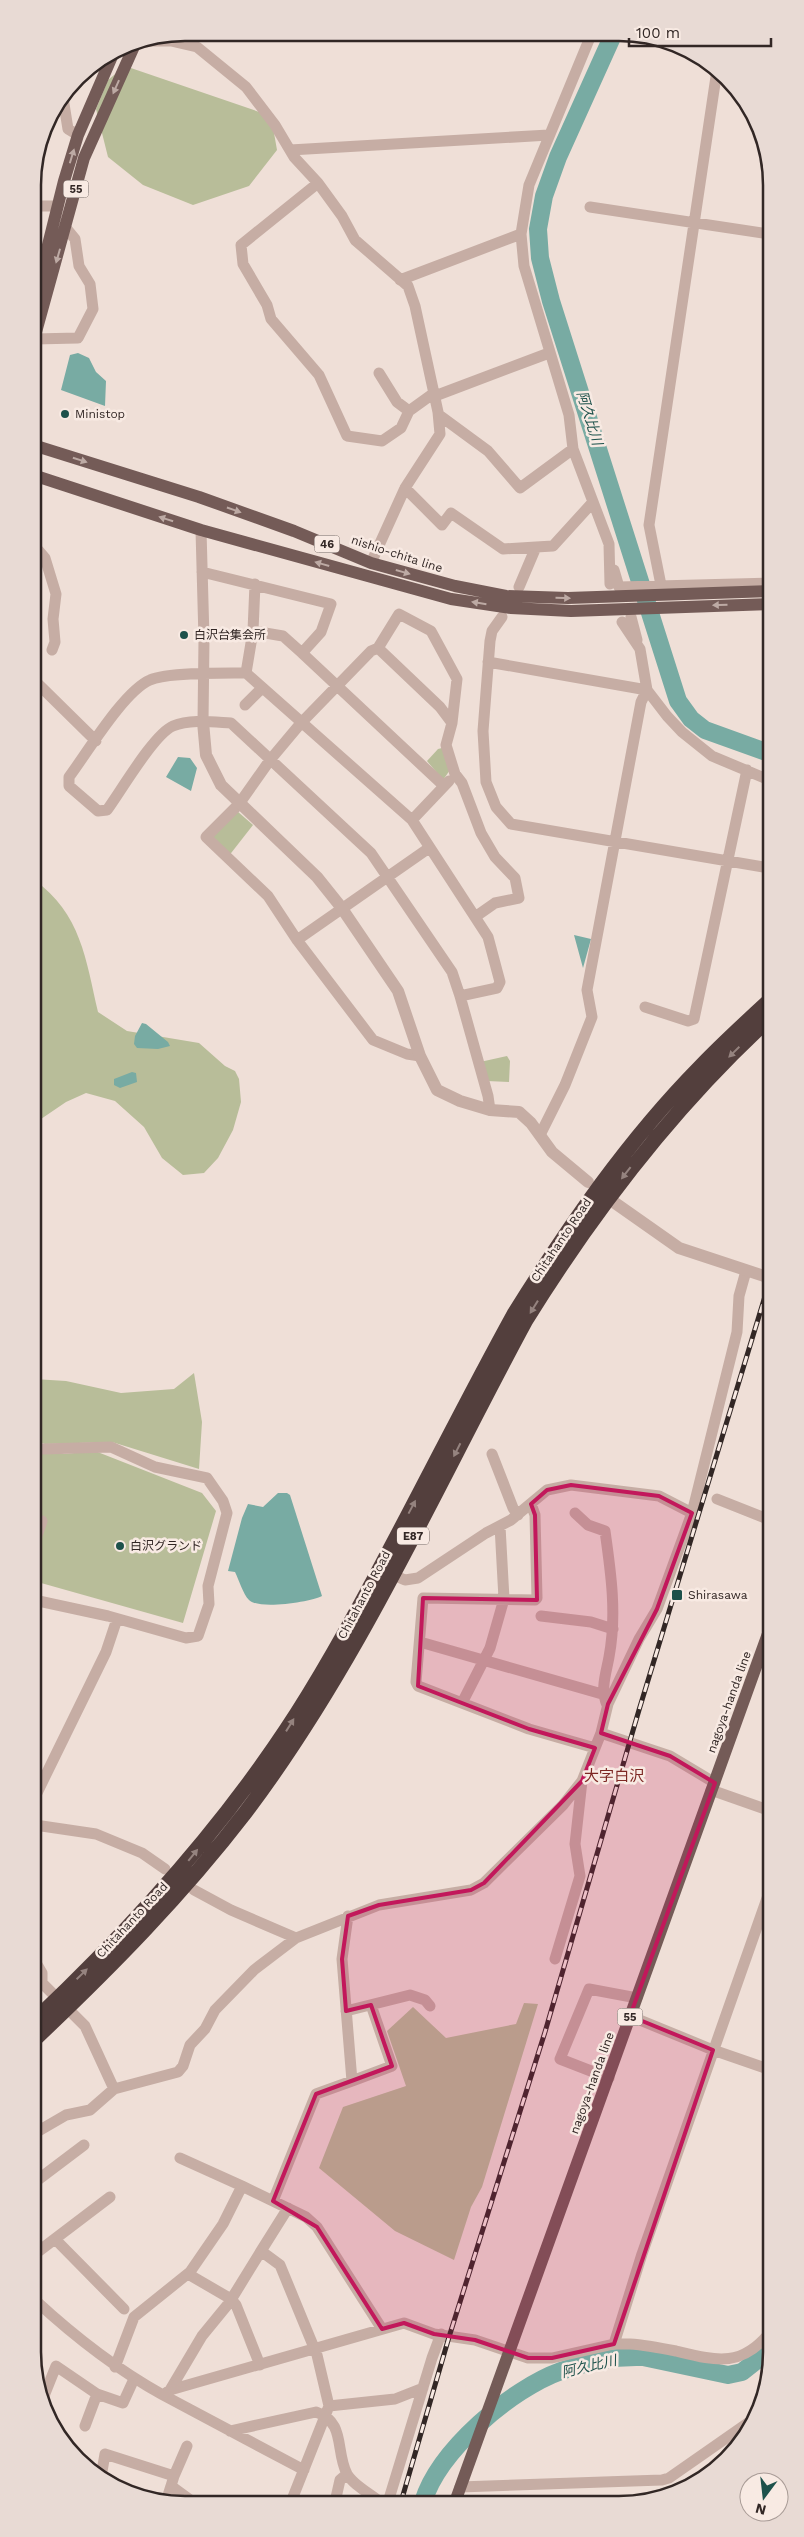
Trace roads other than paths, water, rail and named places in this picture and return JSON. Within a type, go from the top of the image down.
[{"type":"highway","name":"Chitahanto Road","points":[[41,2014],[103,1954],[169,1884],[233,1805],[287,1730],[332,1655],[514,1314],[542,1268],[616,1164],[659,1112],[700,1066],[763,1007]]},
{"type":"highway","name":"Chitahanto Road","points":[[41,2033],[114,1963],[179,1893],[245,1813],[298,1737],[344,1662],[526,1320],[554,1276],[621,1180],[664,1128],[710,1076],[763,1025]]},
{"type":"main road","name":"55","points":[[42,313],[84,158],[131,52]]},
{"type":"main road","name":"55","points":[[42,269],[78,135],[109,64]]},
{"type":"main road","name":"nishio-chita line","points":[[42,448],[199,497],[294,531],[371,563],[455,586],[506,596],[568,598],[628,607],[763,604]]},
{"type":"main road","name":"nishio-chita line","points":[[42,478],[201,530],[451,599],[510,608],[571,611],[628,607],[763,592]]},
{"type":"main road","name":"nagoya-handa line","points":[[460,2487],[762,1649]]},
{"type":"main road","name":"55","points":[[457,2496],[460,2487]]},
{"type":"street","points":[[588,41],[529,185],[521,234],[524,266],[569,414],[572,449],[614,555],[616,579],[628,607],[640,649],[647,690],[682,732],[712,756],[763,777]]},
{"type":"street","points":[[176,42],[197,47],[226,69],[262,106],[290,150],[318,183],[342,216],[355,240],[408,286],[415,306],[439,415],[440,434],[405,488],[371,563]]},
{"type":"street","points":[[658,583],[649,525],[716,79]]},
{"type":"street","points":[[65,107],[68,129],[78,135]]},
{"type":"street","points":[[290,150],[549,135]]},
{"type":"street","points":[[318,183],[241,245],[243,264],[267,305],[270,319],[319,375],[347,436],[382,441],[401,428],[410,411],[434,394],[549,353]]},
{"type":"street","points":[[42,206],[58,206]]},
{"type":"street","points":[[590,207],[763,233]]},
{"type":"street","points":[[42,340],[78,338],[93,309],[90,284],[80,266],[75,239],[66,228]]},
{"type":"street","points":[[400,280],[521,234]]},
{"type":"street","points":[[379,373],[397,402],[410,411]]},
{"type":"street","points":[[439,415],[488,451],[520,488],[572,449]]},
{"type":"street","points":[[405,488],[442,525],[451,513],[503,549],[553,546],[593,502]]},
{"type":"street","points":[[201,530],[203,722],[206,755],[221,785],[317,876],[341,908],[398,991],[420,1056],[438,1090],[460,1101],[490,1110],[519,1112],[540,1135],[552,1152],[588,1182]]},
{"type":"street","points":[[609,544],[610,584]]},
{"type":"street","points":[[519,587],[536,547]]},
{"type":"street","points":[[42,554],[45,558],[56,594],[53,619],[55,642],[52,650]]},
{"type":"street","points":[[202,572],[331,604],[321,632],[302,653]]},
{"type":"street","points":[[628,607],[658,583],[763,583]]},
{"type":"street","points":[[246,673],[253,631],[255,584]]},
{"type":"street","points":[[420,1056],[407,1054],[373,1040],[297,940],[268,896],[206,837],[239,804],[270,760],[301,723],[372,651],[378,648],[399,614],[430,631],[457,679],[452,723],[446,745],[455,774],[462,783],[481,832],[495,857],[515,878],[519,898],[495,903],[474,917]]},
{"type":"street","points":[[502,617],[492,631],[483,740],[486,782],[496,807],[511,824],[763,867]]},
{"type":"street","points":[[253,631],[283,636],[444,786]]},
{"type":"street","points":[[378,648],[440,707],[452,723]]},
{"type":"street","points":[[488,662],[647,690]]},
{"type":"street","points":[[460,996],[497,988],[500,982],[488,937],[412,820],[246,673],[203,674],[151,679],[142,684],[129,696],[69,777],[69,786],[98,811],[107,810],[163,733],[175,725],[203,722],[231,723],[371,853],[452,972],[488,1096],[490,1110]]},
{"type":"street","points":[[42,688],[96,741]]},
{"type":"street","points":[[245,705],[262,688]]},
{"type":"street","points":[[540,1135],[564,1086],[592,1016],[587,990],[617,841],[641,702],[647,690]]},
{"type":"street","points":[[645,1007],[688,1020],[694,1018],[747,770]]},
{"type":"street","points":[[412,820],[455,774]]},
{"type":"street","points":[[297,940],[429,848]]},
{"type":"street","points":[[615,1202],[679,1248],[762,1276]]},
{"type":"street","points":[[555,1959],[580,1876],[575,1844],[582,1782],[601,1733],[608,1705],[639,1639],[657,1609],[692,1513],[737,1332],[739,1296],[746,1271]]},
{"type":"street","points":[[41,1448],[111,1447],[155,1466],[207,1478],[223,1501],[227,1513],[208,1586],[209,1604],[198,1636],[186,1638],[117,1619],[41,1602]]},
{"type":"street","points":[[492,1454],[513,1508],[518,1515]]},
{"type":"street","points":[[398,1577],[405,1580],[418,1578],[486,1533],[518,1515],[547,1490],[572,1485],[659,1496],[692,1513]]},
{"type":"street","points":[[717,1499],[762,1517]]},
{"type":"street","points":[[530,1504],[535,1516],[537,1598],[535,1600],[424,1598],[416,1682],[418,1686],[529,1729],[595,1748]]},
{"type":"street","points":[[575,1514],[588,1525],[604,1531],[612,1582],[613,1628],[602,1694],[608,1705]]},
{"type":"street","points":[[462,1703],[490,1648],[504,1599],[500,1526]]},
{"type":"street","points":[[542,1616],[591,1622],[613,1628]]},
{"type":"street","points":[[41,1784],[106,1652],[117,1619]]},
{"type":"street","points":[[420,1642],[602,1694]]},
{"type":"street","points":[[601,1733],[670,1756],[713,1787],[762,1808]]},
{"type":"street","points":[[41,2129],[66,2115],[90,2110],[114,2089],[178,2072],[183,2066],[190,2044],[205,2028],[215,2010],[254,1970],[296,1938],[348,1916],[379,1906],[471,1890],[484,1884],[562,1805],[582,1782]]},
{"type":"street","points":[[41,1826],[96,1834],[142,1853],[165,1869]]},
{"type":"street","points":[[194,1890],[232,1910],[296,1938]]},
{"type":"street","points":[[614,2344],[642,2254],[762,1912]]},
{"type":"street","points":[[348,1916],[342,1959],[352,2081]]},
{"type":"street","points":[[41,1972],[42,1983],[85,2026],[114,2089]]},
{"type":"street","points":[[609,2078],[560,2059],[589,1989],[637,1998]]},
{"type":"street","points":[[346,2011],[410,1994],[425,2000],[430,2006]]},
{"type":"street","points":[[273,2201],[316,2094],[392,2066],[370,2005]]},
{"type":"street","points":[[630,2016],[713,2050],[762,2067]]},
{"type":"street","points":[[41,2177],[84,2145]]},
{"type":"street","points":[[180,2158],[288,2208],[306,2217],[318,2227],[382,2329]]},
{"type":"street","points":[[115,2367],[134,2317],[188,2274],[223,2224],[242,2186]]},
{"type":"street","points":[[41,2249],[110,2197]]},
{"type":"street","points":[[167,2392],[202,2336],[231,2299],[288,2208]]},
{"type":"street","points":[[54,2239],[124,2309]]},
{"type":"street","points":[[261,2251],[280,2265],[314,2350],[327,2411],[334,2422],[347,2474],[373,2496]]},
{"type":"street","points":[[188,2274],[231,2299],[236,2305],[260,2365]]},
{"type":"street","points":[[41,2305],[80,2340],[134,2379],[167,2392],[230,2431],[304,2470]]},
{"type":"street","points":[[167,2392],[404,2324],[434,2334],[475,2340],[528,2358],[552,2358],[614,2344],[658,2347],[722,2360],[747,2354],[762,2341]]},
{"type":"street","points":[[390,2496],[441,2334]]},
{"type":"street","points":[[47,2390],[56,2366],[97,2394],[123,2403],[134,2379]]},
{"type":"street","points":[[230,2431],[316,2412],[395,2399],[423,2388]]},
{"type":"street","points":[[85,2426],[97,2394]]},
{"type":"street","points":[[293,2496],[327,2411]]},
{"type":"street","points":[[460,2487],[662,2480],[669,2478],[740,2428]]},
{"type":"street","points":[[168,2494],[187,2446]]},
{"type":"street","points":[[102,2469],[105,2454],[172,2481],[187,2496]]},
{"type":"street","points":[[336,2496],[340,2480],[347,2474]]},
{"type":"water","points":[[78,353],[89,358],[96,372],[106,381],[105,406],[61,390],[70,355]]},
{"type":"water","points":[[178,757],[190,758],[197,768],[191,791],[166,777]]},
{"type":"water","points":[[574,935],[591,939],[583,968]]},
{"type":"water","points":[[142,1023],[146,1024],[168,1042],[170,1046],[158,1049],[137,1048],[134,1044],[135,1036]]},
{"type":"water","points":[[132,1072],[136,1073],[137,1082],[120,1088],[114,1085],[114,1079]]},
{"type":"water","points":[[278,1493],[290,1495],[322,1596],[296,1603],[273,1605],[254,1603],[249,1600],[243,1591],[235,1572],[228,1571],[242,1518],[248,1504],[263,1507]]},
{"type":"waterway","name":"阿久比川","points":[[610,41],[558,157],[544,196],[538,229],[540,258],[551,301],[678,701],[691,719],[705,730],[763,751]]},
{"type":"waterway","name":"阿久比川","points":[[425,2496],[431,2482],[444,2462],[479,2424],[521,2392],[561,2371],[601,2360],[643,2357],[728,2375],[742,2372],[762,2356]]},
{"type":"railway","points":[[403,2496],[449,2337],[545,2032],[639,1710],[762,1305]]},
{"type":"place","name":"Ministop","points":[[65,414]]},
{"type":"place","name":"白沢台集会所","points":[[184,635]]},
{"type":"place","name":"白沢グランド","points":[[120,1546]]},
{"type":"place","name":"Shirasawa","points":[[677,1595]]},
{"type":"district","name":"大字白沢","points":[[614,1776]]}]
